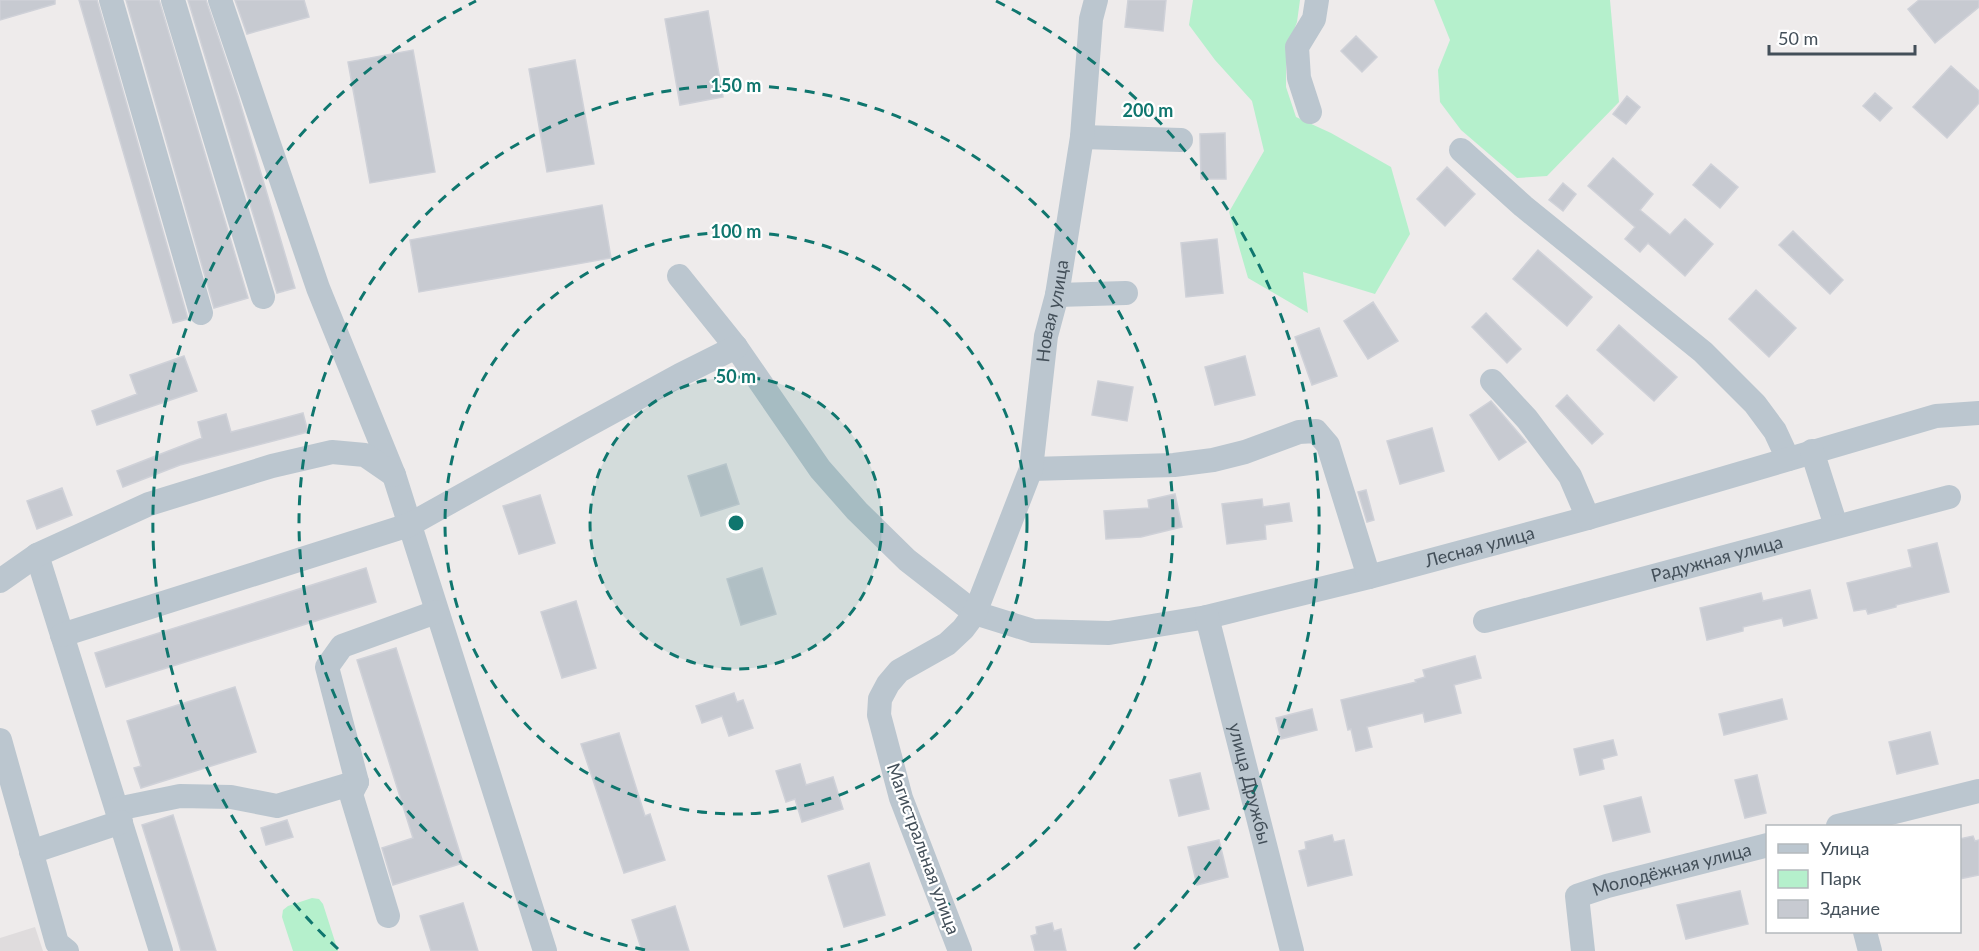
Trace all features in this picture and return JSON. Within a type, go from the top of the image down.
[{"type":"street","points":[[111,0],[201,313]]},
{"type":"street","points":[[173,0],[263,297]]},
{"type":"street","points":[[220,0],[318,288],[394,475],[545,951]]},
{"type":"street","name":"Новая улица","points":[[975,613],[1031,469],[1046,336],[1057,296],[1082,137],[1091,19],[1096,0]]},
{"type":"street","points":[[1310,112],[1299,78],[1298,47],[1314,19],[1317,0]]},
{"type":"street","points":[[1082,137],[1181,140]]},
{"type":"street","points":[[1461,150],[1523,206],[1703,352],[1755,404],[1774,431],[1788,459]]},
{"type":"street","points":[[679,276],[736,348],[828,478],[907,560],[975,613]]},
{"type":"street","points":[[1057,296],[1126,293]]},
{"type":"street","points":[[62,635],[410,525],[670,381],[736,348]]},
{"type":"street","points":[[1492,381],[1527,419],[1570,476],[1588,518]]},
{"type":"street","name":"Лесная улица","points":[[975,613],[1033,631],[1109,633],[1207,617],[1369,577],[1588,518],[1936,416],[1979,413]]},
{"type":"street","points":[[1031,469],[1174,465],[1203,462],[1245,452],[1299,432],[1316,431],[1328,445],[1369,577]]},
{"type":"street","points":[[1812,451],[1836,526]]},
{"type":"street","points":[[0,581],[37,555],[148,504],[272,466],[332,452],[365,455],[394,475]]},
{"type":"street","name":"Радужная улица","points":[[1485,621],[1949,497]]},
{"type":"street","points":[[37,555],[161,951]]},
{"type":"street","points":[[388,916],[351,794],[357,782],[327,667],[342,646],[436,612]]},
{"type":"street","name":"Магистральная улица","points":[[960,951],[901,798],[879,715],[880,699],[888,684],[899,671],[947,644],[963,629],[975,613]]},
{"type":"street","name":"улица Дружбы","points":[[1207,617],[1292,951]]},
{"type":"street","points":[[0,740],[57,943],[67,951]]},
{"type":"street","points":[[31,852],[119,815],[180,796],[231,797],[277,806],[357,782]]},
{"type":"street","points":[[1845,825],[1979,791]]},
{"type":"street","name":"Молодёжная улица","points":[[1583,951],[1577,896],[1607,885],[1766,845]]},
{"type":"street","points":[[1865,933],[1870,951]]},
{"type":"shaded area","points":[[35,927],[43,951],[0,951],[0,938]]},
{"type":"green space","points":[[1193,0],[1300,0],[1297,22],[1286,51],[1286,87],[1296,117],[1331,133],[1391,167],[1410,234],[1375,294],[1303,272],[1308,313],[1248,278],[1229,212],[1264,151],[1252,101],[1215,60],[1189,25]]},
{"type":"green space","points":[[1434,0],[1610,0],[1619,102],[1547,176],[1517,178],[1461,130],[1440,102],[1438,70],[1450,40]]},
{"type":"green space","points":[[312,898],[319,899],[323,904],[338,951],[293,951],[282,917],[283,910]]},
{"type":"building","points":[[0,0],[55,0],[55,4],[0,20]]},
{"type":"building","points":[[79,0],[97,0],[188,319],[173,323]]},
{"type":"building","points":[[126,0],[159,0],[248,298],[214,308]]},
{"type":"building","points":[[188,0],[206,0],[238,96],[295,288],[277,293]]},
{"type":"building","points":[[235,0],[304,0],[309,17],[247,34]]},
{"type":"building","points":[[1128,0],[1166,0],[1163,31],[1125,27]]},
{"type":"building","points":[[1919,0],[1979,0],[1979,7],[1935,43],[1908,9]]},
{"type":"building","points":[[708,11],[723,97],[680,105],[665,19]]},
{"type":"building","points":[[1356,36],[1377,57],[1362,72],[1341,51]]},
{"type":"building","points":[[413,50],[435,172],[370,183],[348,62]]},
{"type":"building","points":[[575,60],[594,164],[547,172],[529,69]]},
{"type":"building","points":[[1951,66],[1979,91],[1979,103],[1947,138],[1913,107]]},
{"type":"building","points":[[1875,93],[1892,108],[1880,121],[1863,106]]},
{"type":"building","points":[[1627,96],[1640,107],[1626,124],[1613,114]]},
{"type":"building","points":[[1225,133],[1226,179],[1201,179],[1200,134]]},
{"type":"building","points":[[1613,158],[1653,194],[1640,210],[1670,235],[1685,219],[1713,244],[1685,276],[1648,243],[1640,252],[1625,239],[1635,227],[1588,186]]},
{"type":"building","points":[[1711,164],[1738,187],[1720,208],[1693,185]]},
{"type":"building","points":[[1447,167],[1475,194],[1445,226],[1417,199]]},
{"type":"building","points":[[1563,183],[1576,194],[1563,211],[1549,200]]},
{"type":"building","points":[[602,205],[611,258],[419,292],[410,240]]},
{"type":"building","points":[[1793,231],[1843,280],[1830,294],[1779,245]]},
{"type":"building","points":[[1217,239],[1223,293],[1186,297],[1181,243]]},
{"type":"building","points":[[1538,250],[1592,297],[1567,326],[1513,279]]},
{"type":"building","points":[[1756,290],[1796,328],[1769,357],[1729,319]]},
{"type":"building","points":[[1373,302],[1398,341],[1368,359],[1344,321]]},
{"type":"building","points":[[1486,313],[1521,349],[1507,363],[1472,327]]},
{"type":"building","points":[[1619,325],[1677,377],[1654,401],[1597,350]]},
{"type":"building","points":[[1319,328],[1337,376],[1312,385],[1295,337]]},
{"type":"building","points":[[184,356],[197,391],[97,425],[92,411],[137,394],[130,375]]},
{"type":"building","points":[[1245,356],[1255,395],[1215,405],[1205,367]]},
{"type":"building","points":[[1098,381],[1133,387],[1127,421],[1092,415]]},
{"type":"building","points":[[1567,395],[1603,434],[1592,444],[1556,406]]},
{"type":"building","points":[[1491,401],[1526,442],[1499,460],[1470,415]]},
{"type":"building","points":[[303,413],[308,432],[180,465],[123,487],[117,471],[202,438],[198,422],[226,414],[231,432]]},
{"type":"building","points":[[1432,428],[1444,471],[1400,484],[1387,441]]},
{"type":"building","points":[[726,464],[739,504],[701,516],[688,476]]},
{"type":"building","points":[[62,488],[72,515],[37,529],[27,501]]},
{"type":"building","points":[[1366,490],[1374,520],[1367,522],[1358,492]]},
{"type":"building","points":[[1175,494],[1182,527],[1141,537],[1106,539],[1104,511],[1149,508],[1148,500]]},
{"type":"building","points":[[540,495],[555,543],[519,554],[503,506]]},
{"type":"building","points":[[1262,499],[1263,507],[1289,503],[1292,521],[1265,525],[1266,539],[1227,544],[1222,504]]},
{"type":"building","points":[[1937,543],[1949,592],[1868,614],[1866,609],[1854,611],[1847,583],[1912,567],[1908,550]]},
{"type":"building","points":[[366,568],[376,602],[106,687],[95,653]]},
{"type":"building","points":[[762,568],[776,614],[741,625],[727,579]]},
{"type":"building","points":[[1810,590],[1817,618],[1784,626],[1782,618],[1743,627],[1743,631],[1707,640],[1700,608],[1761,593],[1763,601]]},
{"type":"building","points":[[576,601],[596,668],[562,678],[541,612]]},
{"type":"building","points":[[396,648],[463,863],[393,885],[382,848],[413,838],[357,660]]},
{"type":"building","points":[[1475,656],[1481,678],[1454,685],[1461,713],[1425,722],[1423,713],[1367,727],[1372,747],[1356,751],[1341,700],[1416,682],[1415,680],[1425,677],[1423,670]]},
{"type":"building","points":[[235,687],[256,752],[141,788],[134,768],[141,766],[127,721]]},
{"type":"building","points":[[734,693],[737,702],[743,700],[753,728],[729,736],[722,716],[702,723],[696,706]]},
{"type":"building","points":[[1782,699],[1787,719],[1724,735],[1719,714]]},
{"type":"building","points":[[1312,709],[1317,730],[1281,739],[1276,718]]},
{"type":"building","points":[[1930,732],[1938,764],[1897,774],[1889,742]]},
{"type":"building","points":[[619,733],[645,816],[650,814],[665,860],[624,873],[581,744]]},
{"type":"building","points":[[1613,740],[1617,755],[1602,759],[1604,769],[1580,775],[1574,749]]},
{"type":"building","points":[[800,764],[806,785],[833,777],[843,809],[802,822],[795,799],[786,802],[776,771]]},
{"type":"building","points":[[1200,773],[1209,809],[1179,816],[1170,780]]},
{"type":"building","points":[[1757,775],[1766,813],[1745,818],[1735,780]]},
{"type":"building","points":[[1641,797],[1650,832],[1613,841],[1604,806]]},
{"type":"building","points":[[173,815],[216,951],[181,951],[142,825]]},
{"type":"building","points":[[287,820],[293,837],[266,845],[261,828]]},
{"type":"building","points":[[1332,835],[1334,842],[1344,840],[1352,875],[1308,886],[1299,851],[1306,849],[1305,842]]},
{"type":"building","points":[[1973,836],[1975,841],[1979,840],[1979,875],[1961,879],[1961,839]]},
{"type":"building","points":[[1219,840],[1228,877],[1197,885],[1188,847]]},
{"type":"building","points":[[869,863],[885,915],[844,927],[828,876]]},
{"type":"building","points":[[1740,891],[1748,924],[1686,939],[1677,905]]},
{"type":"building","points":[[463,903],[478,951],[431,951],[420,916]]},
{"type":"building","points":[[675,906],[689,951],[642,951],[632,920]]},
{"type":"building","points":[[1052,923],[1054,931],[1061,929],[1066,951],[1035,951],[1031,936],[1037,934],[1036,927]]}]
